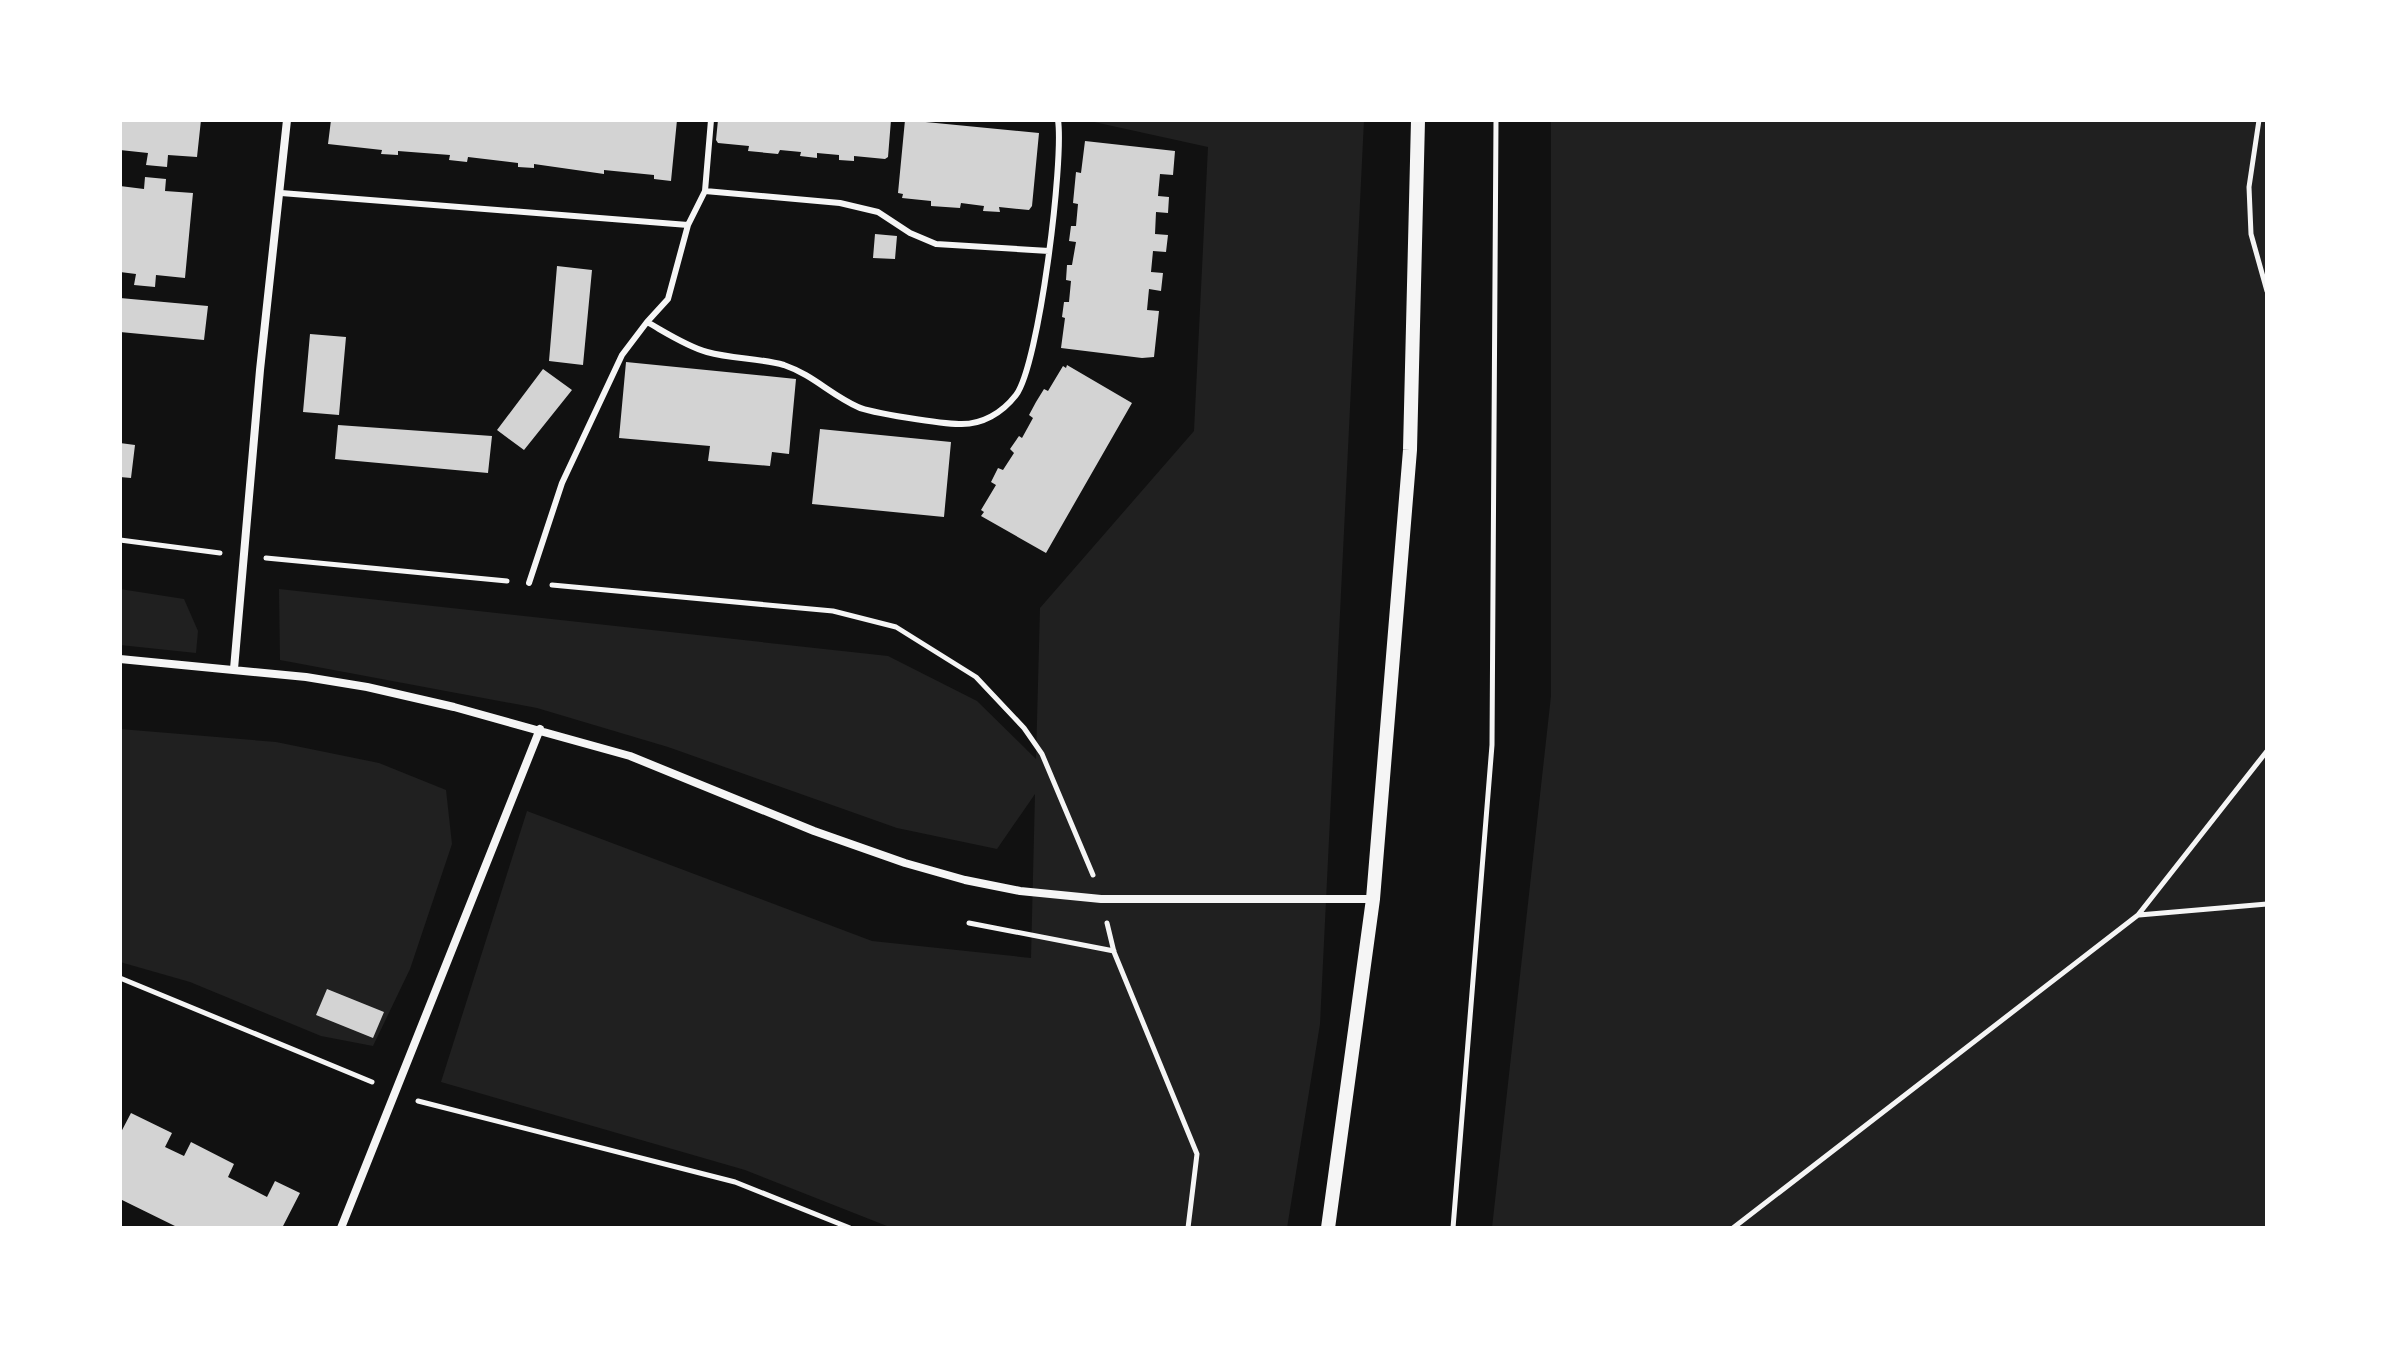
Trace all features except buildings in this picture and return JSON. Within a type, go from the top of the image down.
[{"type":"street","points":[[234,669],[260,370],[287,120]]},
{"type":"street","points":[[1328,1228],[1373,899],[1410,450],[1418,120]]},
{"type":"street","points":[[120,659],[234,669],[367,687],[540,729],[658,766],[814,831],[905,863],[1020,891],[1101,899],[1373,899]]},
{"type":"street","points":[[341,1228],[540,729]]},
{"type":"lane","points":[[529,583],[562,483],[622,355],[668,299],[688,225],[705,191],[711,120]]},
{"type":"lane","points":[[647,322],[705,351],[783,365],[814,377],[835,395],[861,409],[959,424],[988,420],[1017,394],[1030,355],[1049,251],[1057,182],[1058,120]]},
{"type":"lane","points":[[705,191],[840,203],[878,212],[910,233],[936,244],[1049,251]]},
{"type":"lane","points":[[281,193],[688,225]]},
{"type":"path","points":[[1453,1228],[1492,745],[1496,120]]},
{"type":"path","points":[[2259,120],[2249,203],[2251,234],[2267,291]]},
{"type":"path","points":[[120,540],[246,556],[833,611],[896,627],[976,677],[1024,728],[1042,754],[1061,793],[1101,899],[1114,952],[1197,1154],[1188,1228]]},
{"type":"path","points":[[1733,1228],[2138,915],[2267,751]]},
{"type":"path","points":[[2138,915],[2267,904]]},
{"type":"path","points":[[969,923],[1114,952]]},
{"type":"path","points":[[120,978],[429,1106],[735,1182],[850,1228]]},
{"type":"shaded area","points":[[1085,120],[1364,120],[1320,1024],[1287,1228],[892,1228],[745,1170],[441,1082],[527,811],[872,941],[1031,958],[1035,794],[997,849],[897,828],[668,747],[537,708],[280,660],[279,589],[888,656],[977,701],[1036,759],[1040,608],[1194,431],[1208,147]]},
{"type":"shaded area","points":[[1551,120],[2267,120],[2267,1228],[1492,1228],[1551,696]]},
{"type":"shaded area","points":[[120,589],[184,599],[198,631],[196,653],[120,645]]},
{"type":"shaded area","points":[[120,729],[276,742],[379,763],[446,790],[452,844],[410,969],[373,1046],[321,1036],[190,982],[120,962]]}]
